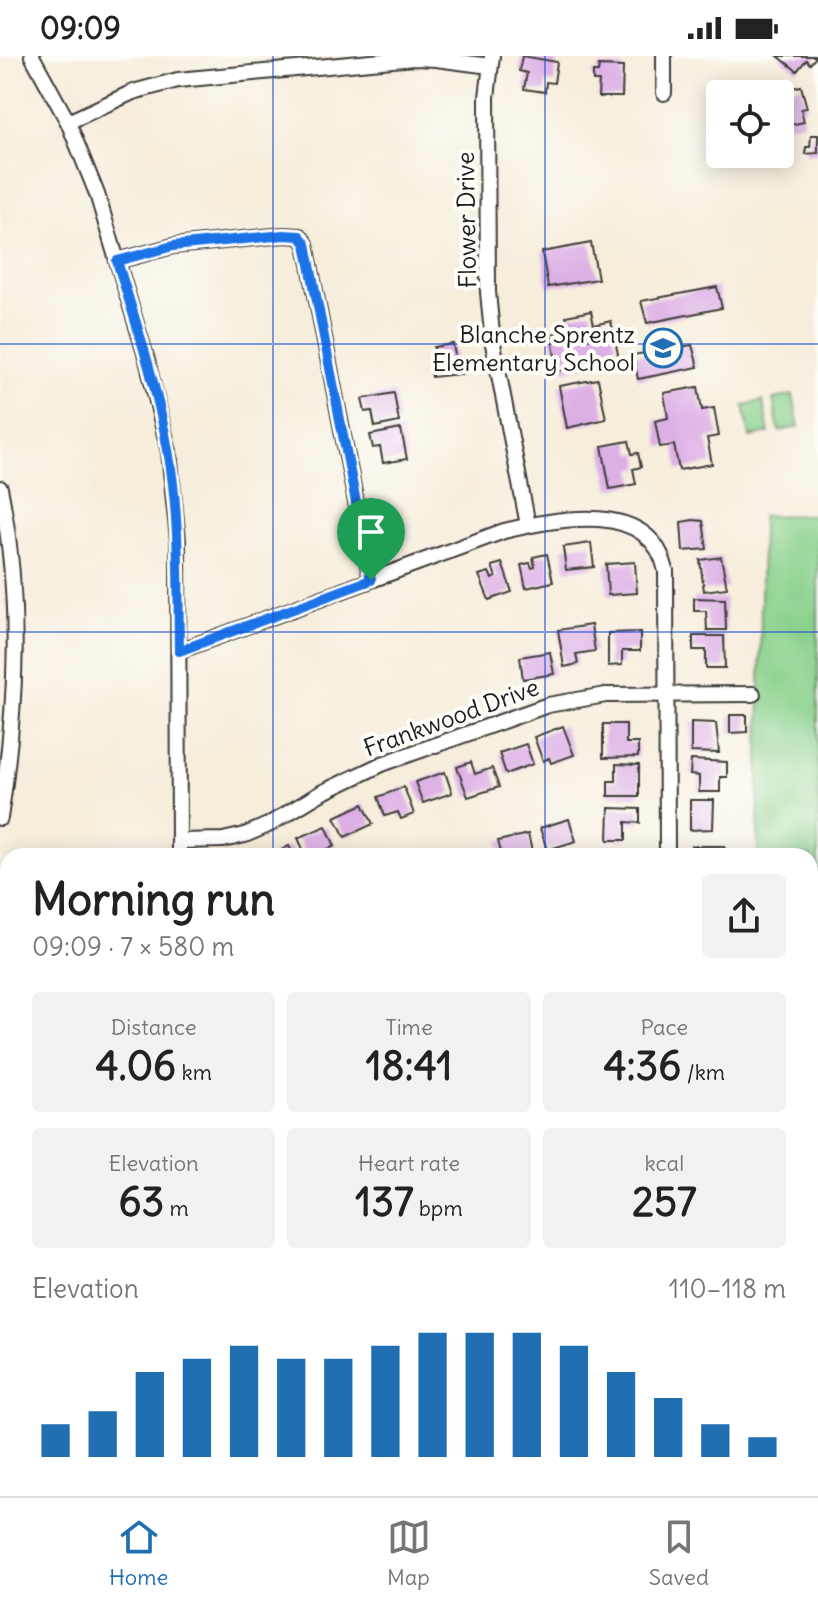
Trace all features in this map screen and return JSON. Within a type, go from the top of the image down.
[{"type":"street","points":[[32,56],[68,122],[97,194],[155,388],[169,452],[178,540],[179,848]]},
{"type":"street","points":[[664,56],[664,93]]},
{"type":"street","points":[[68,122],[160,83],[367,59],[491,61]]},
{"type":"street","name":"Flower Drive","points":[[491,61],[487,113],[488,292],[493,344],[528,525]]},
{"type":"street","points":[[117,261],[173,246],[300,236],[306,244],[371,580]]},
{"type":"street","points":[[0,488],[10,552],[15,615],[15,677],[0,818]]},
{"type":"street","points":[[179,651],[504,531],[576,520],[616,521],[634,527],[656,545],[664,562],[667,580],[667,848]]},
{"type":"street","name":"Frankwood Drive","points":[[179,848],[245,835],[351,777],[526,711],[571,699],[606,695],[753,694]]},
{"type":"green space","points":[[793,395],[799,427],[779,431],[773,399]]},
{"type":"green space","points":[[763,401],[769,433],[750,437],[744,405]]},
{"type":"green space","points":[[818,515],[818,848],[758,848],[762,516]]},
{"type":"building","points":[[522,56],[557,62],[554,83],[546,82],[545,92],[524,89],[527,73],[519,71]]},
{"type":"building","points":[[778,56],[817,56],[810,64],[806,60],[797,71]]},
{"type":"building","points":[[599,66],[623,67],[622,97],[598,97],[599,81],[593,81],[593,72],[598,72]]},
{"type":"building","points":[[801,86],[807,108],[801,109],[804,122],[794,124],[794,88]]},
{"type":"building","points":[[811,135],[818,135],[818,153],[805,154],[806,147],[810,147]]},
{"type":"building","points":[[591,243],[598,279],[548,287],[542,252]]},
{"type":"building","points":[[717,287],[722,308],[647,323],[641,301]]},
{"type":"building","points":[[591,311],[594,325],[611,321],[619,359],[558,371],[551,334],[569,331],[566,316]]},
{"type":"building","points":[[453,344],[456,361],[466,359],[468,373],[432,377],[430,364],[436,363],[434,347]]},
{"type":"building","points":[[692,345],[698,367],[638,379],[633,355]]},
{"type":"building","points":[[598,379],[606,419],[567,428],[559,386]]},
{"type":"building","points":[[698,387],[702,410],[714,408],[719,436],[707,438],[712,464],[679,470],[674,445],[660,447],[655,421],[668,418],[664,393]]},
{"type":"building","points":[[394,393],[399,422],[375,427],[372,411],[365,412],[362,399]]},
{"type":"building","points":[[401,429],[407,459],[383,463],[380,447],[373,448],[370,435]]},
{"type":"building","points":[[629,441],[632,454],[638,453],[641,467],[633,469],[636,484],[610,489],[602,446]]},
{"type":"building","points":[[703,521],[707,549],[683,551],[681,522]]},
{"type":"building","points":[[591,543],[594,567],[566,570],[563,547]]},
{"type":"building","points":[[547,554],[553,582],[526,588],[521,565],[530,563],[532,568],[535,567],[533,557]]},
{"type":"building","points":[[721,557],[727,588],[704,591],[700,560]]},
{"type":"building","points":[[635,562],[637,593],[608,595],[606,564]]},
{"type":"building","points":[[502,563],[512,592],[489,600],[479,575],[489,572],[492,579],[496,577],[492,566]]},
{"type":"building","points":[[694,598],[725,599],[726,630],[707,630],[706,611],[694,611]]},
{"type":"building","points":[[591,625],[595,651],[576,654],[578,664],[564,667],[558,630]]},
{"type":"building","points":[[640,632],[640,651],[622,651],[622,665],[608,666],[608,633]]},
{"type":"building","points":[[693,636],[724,636],[725,668],[706,668],[706,650],[693,650]]},
{"type":"building","points":[[550,652],[554,674],[523,679],[520,657]]},
{"type":"building","points":[[730,715],[747,715],[747,732],[730,733]]},
{"type":"building","points":[[691,722],[716,723],[719,753],[691,752]]},
{"type":"building","points":[[603,724],[626,724],[626,743],[638,743],[638,757],[603,758]]},
{"type":"building","points":[[563,726],[574,755],[551,763],[549,758],[543,761],[534,737]]},
{"type":"building","points":[[526,744],[533,764],[506,774],[499,753]]},
{"type":"building","points":[[691,760],[727,762],[727,777],[720,777],[720,792],[699,792],[699,776],[690,775]]},
{"type":"building","points":[[471,762],[475,774],[492,768],[499,787],[468,797],[457,767]]},
{"type":"building","points":[[616,764],[639,765],[639,796],[608,796],[608,781],[616,781]]},
{"type":"building","points":[[445,772],[452,793],[423,803],[415,782]]},
{"type":"building","points":[[404,787],[414,814],[401,819],[398,812],[385,816],[378,797]]},
{"type":"building","points":[[690,800],[714,800],[713,829],[690,830]]},
{"type":"building","points":[[363,804],[373,824],[345,837],[335,817]]},
{"type":"building","points":[[609,808],[640,809],[640,823],[626,822],[626,840],[608,840]]},
{"type":"building","points":[[569,819],[576,841],[546,848],[540,828]]},
{"type":"building","points":[[326,826],[335,846],[302,848],[298,838]]},
{"type":"building","points":[[528,834],[531,848],[500,848],[498,841]]},
{"type":"building","points":[[692,846],[725,848],[692,848]]},
{"type":"place","name":"Blanche Sprentz Elementary School","points":[[663,348]]},
{"type":"route","points":[[300,236],[306,244],[371,580],[179,651],[178,540],[169,452],[159,403],[117,261],[173,246],[300,236]]}]
